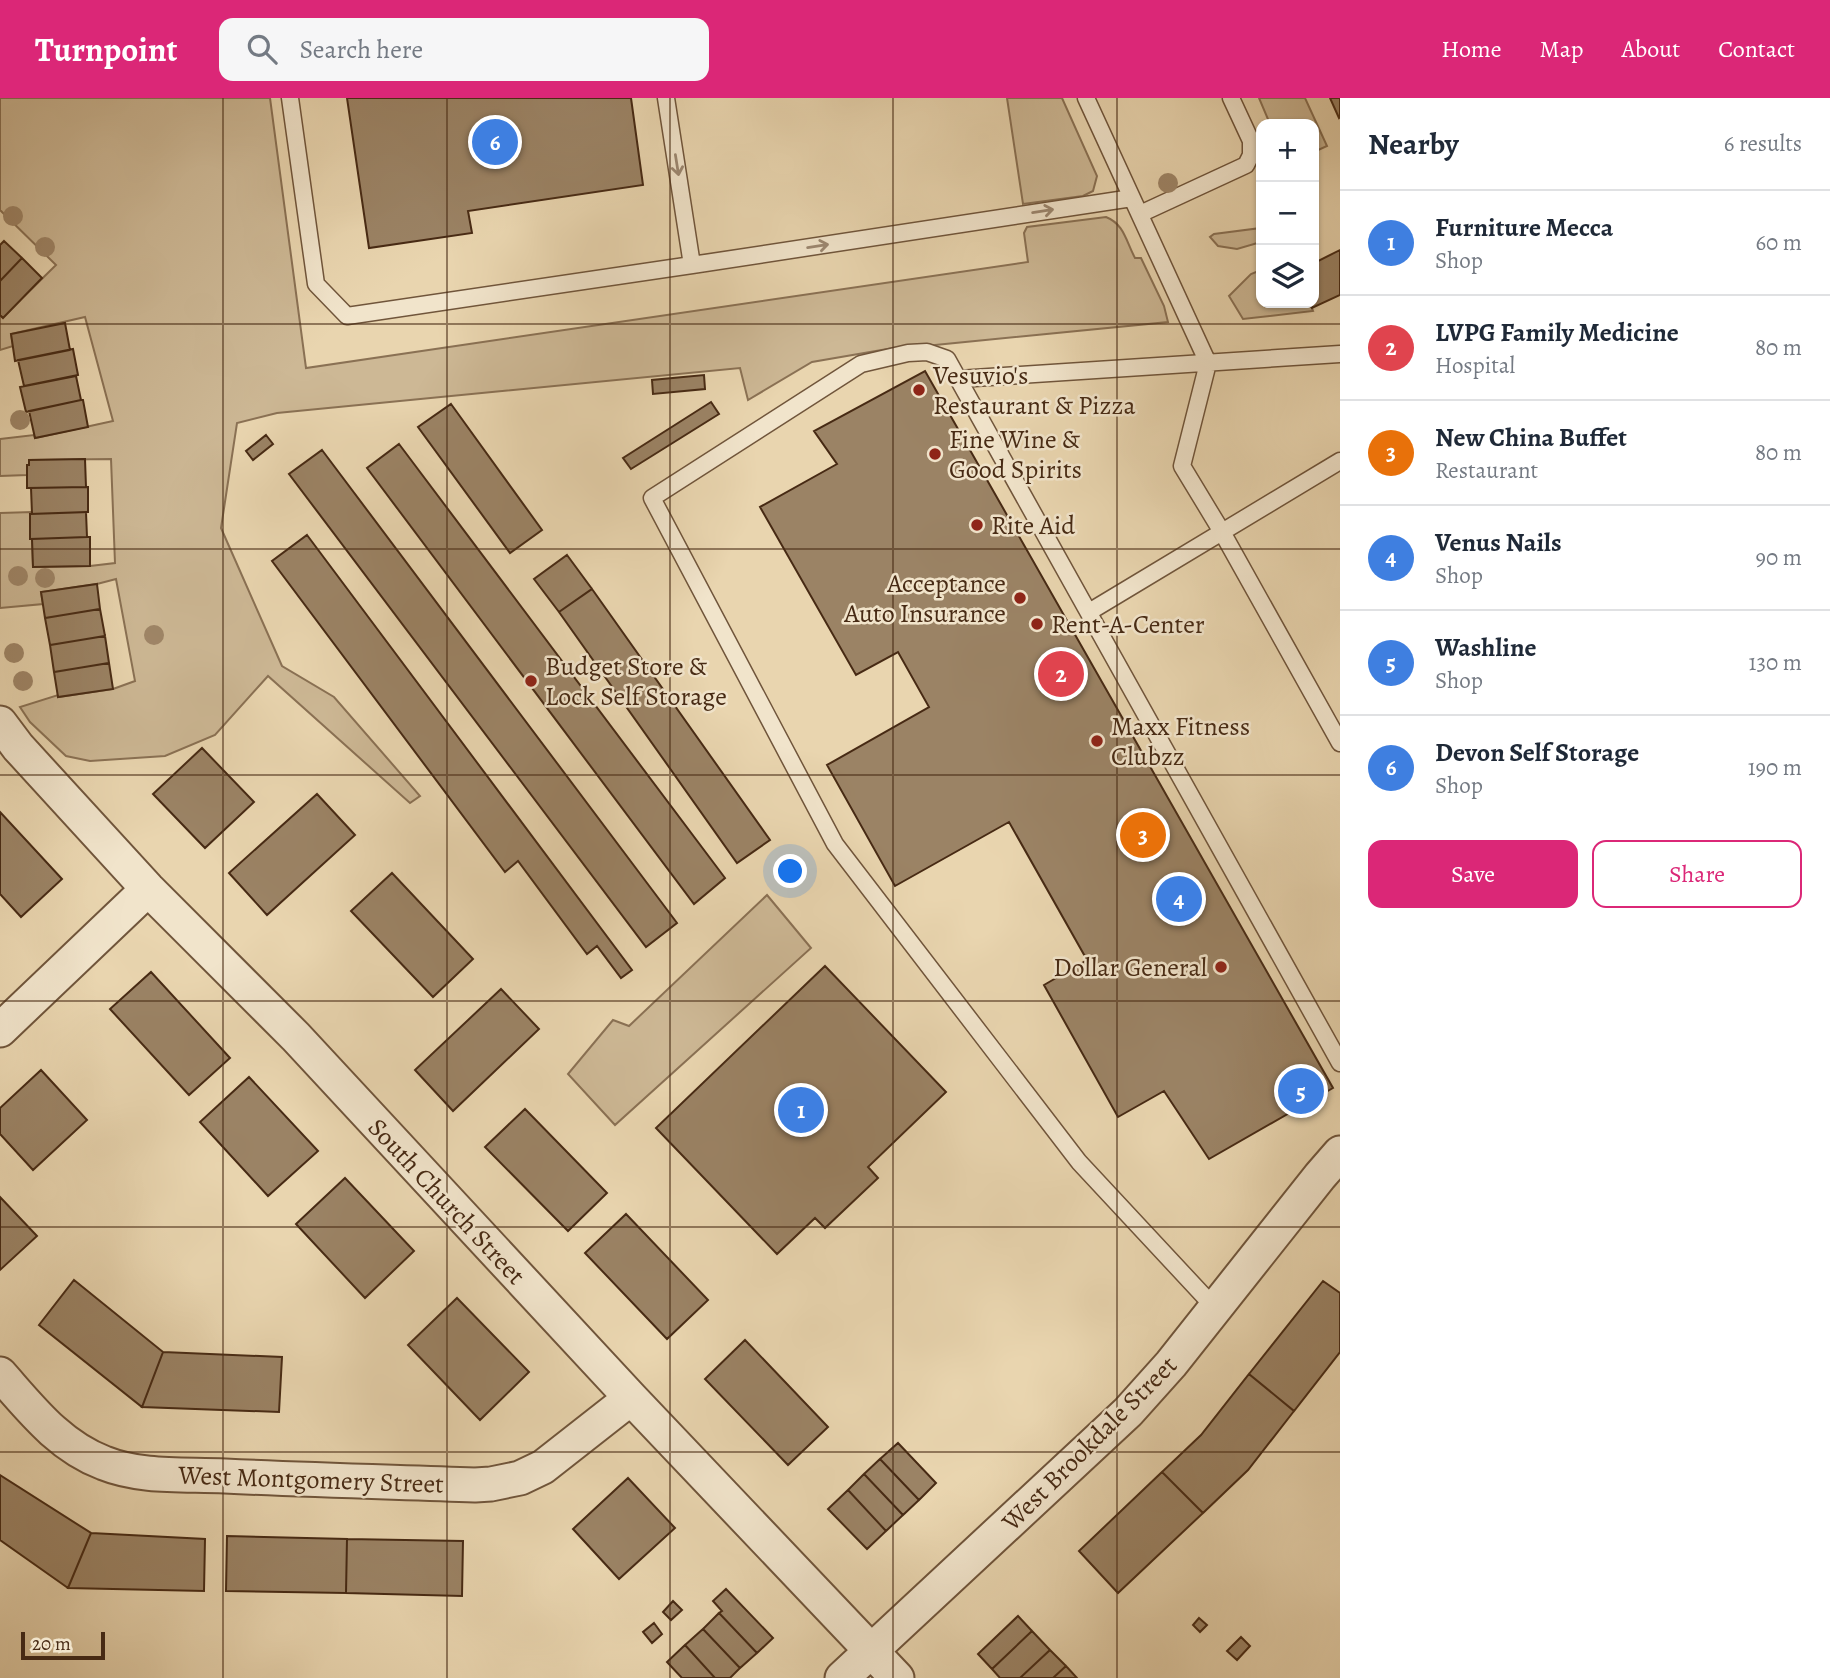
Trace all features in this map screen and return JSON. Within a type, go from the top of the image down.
[{"type":"street","name":"South Church Street","points":[[0,723],[18,747],[148,888],[296,1037],[631,1398],[897,1678]]},
{"type":"street","points":[[0,1030],[148,888]]},
{"type":"street","name":"West Brookdale Street","points":[[842,1678],[1128,1412],[1171,1364],[1340,1153]]},
{"type":"street","name":"West Montgomery Street","points":[[0,1374],[52,1432],[74,1449],[104,1464],[136,1472],[284,1479],[475,1485],[520,1478],[543,1467],[631,1398]]},
{"type":"lane","points":[[290,98],[316,284],[347,316],[1132,198]]},
{"type":"lane","points":[[666,98],[692,265]]},
{"type":"lane","points":[[1086,98],[1208,363],[1182,466],[1340,743]]},
{"type":"lane","points":[[1140,214],[1245,164],[1251,155],[1251,141],[1231,98]]},
{"type":"lane","points":[[1215,1308],[1079,1162],[835,844],[652,498],[861,364],[908,353],[927,352],[947,359],[1340,1063]]},
{"type":"lane","points":[[959,379],[1340,354]]},
{"type":"lane","points":[[1089,612],[1340,461]]},
{"type":"shaded area","points":[[0,98],[270,98],[306,368],[1028,262],[1024,233],[1027,227],[1106,217],[1121,229],[1135,258],[1141,258],[1164,306],[1168,322],[899,347],[812,362],[748,400],[740,368],[277,413],[237,423],[221,528],[282,666],[334,697],[420,796],[410,803],[268,676],[215,735],[165,756],[90,761],[66,756],[30,722],[20,707],[58,695],[113,689],[135,681],[116,579],[41,592],[43,604],[0,608],[0,513],[32,512],[30,538],[33,567],[115,563],[111,459],[30,460],[27,475],[0,476],[0,439],[34,435],[35,438],[113,421],[85,317],[11,334],[13,346],[0,350],[0,316],[3,317],[56,265],[0,210]]},
{"type":"shaded area","points":[[1007,98],[1062,98],[1097,176],[1093,191],[1083,196],[1023,204]]},
{"type":"shaded area","points":[[1259,98],[1305,98],[1315,119],[1268,119]]},
{"type":"shaded area","points":[[1319,129],[1327,146],[1319,150]]},
{"type":"shaded area","points":[[1256,229],[1256,243],[1237,249],[1218,246],[1210,237],[1214,234]]},
{"type":"shaded area","points":[[1256,272],[1256,308],[1312,308],[1313,311],[1243,319],[1229,296]]},
{"type":"shaded area","points":[[767,895],[811,948],[615,1125],[568,1074],[613,1020],[629,1026]]},
{"type":"building","points":[[347,98],[631,98],[643,185],[468,211],[472,233],[369,248]]},
{"type":"building","points":[[1330,98],[1340,98],[1339,118]]},
{"type":"building","points":[[4,241],[22,258],[0,281],[0,245]]},
{"type":"building","points":[[1340,250],[1340,295],[1319,305],[1319,260]]},
{"type":"building","points":[[22,258],[42,278],[3,318],[0,315],[0,281]]},
{"type":"building","points":[[65,323],[70,350],[15,361],[11,334]]},
{"type":"building","points":[[73,349],[78,375],[24,386],[18,360]]},
{"type":"building","points":[[925,371],[1333,1088],[1209,1159],[1164,1091],[1118,1117],[1044,985],[1087,960],[1009,822],[895,886],[827,765],[929,707],[898,652],[856,675],[760,507],[837,464],[814,431]]},
{"type":"building","points":[[704,375],[705,389],[653,394],[652,380]]},
{"type":"building","points":[[76,376],[81,400],[26,412],[20,387]]},
{"type":"building","points":[[83,400],[88,427],[35,438],[29,411]]},
{"type":"building","points":[[711,402],[719,414],[631,469],[623,458]]},
{"type":"building","points":[[451,404],[542,530],[510,553],[418,427]]},
{"type":"building","points":[[266,435],[273,444],[253,460],[246,451]]},
{"type":"building","points":[[399,444],[725,878],[694,904],[367,468]]},
{"type":"building","points":[[322,450],[677,923],[646,947],[289,474]]},
{"type":"building","points":[[85,459],[86,487],[27,488],[29,460]]},
{"type":"building","points":[[88,487],[88,512],[32,514],[31,488]]},
{"type":"building","points":[[86,512],[87,537],[30,539],[30,514]]},
{"type":"building","points":[[307,535],[632,970],[621,978],[597,946],[587,954],[518,861],[505,872],[272,561]]},
{"type":"building","points":[[90,537],[90,566],[33,567],[32,539]]},
{"type":"building","name":"Budget Store & Lock Self Storage","points":[[567,555],[592,589],[559,612],[534,579]]},
{"type":"building","points":[[97,584],[100,609],[45,618],[41,592]]},
{"type":"building","points":[[592,589],[770,840],[737,863],[559,612]]},
{"type":"building","points":[[100,609],[105,636],[50,645],[45,618]]},
{"type":"building","points":[[105,636],[109,663],[54,672],[50,645]]},
{"type":"building","points":[[109,663],[113,689],[58,697],[54,672]]},
{"type":"building","points":[[202,748],[254,802],[205,848],[153,794]]},
{"type":"building","points":[[317,794],[355,835],[267,915],[229,873]]},
{"type":"building","points":[[0,812],[62,879],[21,917],[0,894]]},
{"type":"building","points":[[392,873],[473,959],[433,997],[351,911]]},
{"type":"building","points":[[825,966],[946,1092],[868,1167],[878,1178],[825,1228],[815,1218],[777,1254],[656,1128]]},
{"type":"building","points":[[151,972],[230,1058],[189,1095],[110,1009]]},
{"type":"building","points":[[501,989],[539,1029],[453,1111],[415,1070]]},
{"type":"building","points":[[41,1070],[87,1120],[33,1170],[0,1134],[0,1108]]},
{"type":"building","points":[[249,1077],[318,1151],[268,1196],[200,1122]]},
{"type":"building","points":[[525,1109],[607,1193],[568,1231],[485,1147]]},
{"type":"building","points":[[345,1178],[414,1251],[365,1298],[296,1224]]},
{"type":"building","points":[[0,1197],[37,1236],[0,1270]]},
{"type":"building","points":[[626,1214],[708,1300],[667,1339],[585,1253]]},
{"type":"building","points":[[74,1280],[163,1352],[142,1407],[39,1325]]},
{"type":"building","points":[[1323,1281],[1340,1293],[1340,1352],[1294,1411],[1249,1374]]},
{"type":"building","points":[[457,1298],[529,1372],[480,1420],[408,1345]]},
{"type":"building","points":[[745,1340],[828,1427],[788,1465],[705,1379]]},
{"type":"building","points":[[163,1352],[282,1357],[279,1412],[142,1407]]},
{"type":"building","points":[[1249,1374],[1294,1411],[1248,1470],[1203,1513],[1162,1472],[1201,1435]]},
{"type":"building","points":[[898,1443],[936,1483],[919,1500],[880,1459]]},
{"type":"building","points":[[880,1459],[919,1500],[903,1515],[864,1474]]},
{"type":"building","points":[[1162,1472],[1203,1513],[1118,1593],[1079,1551]]},
{"type":"building","points":[[864,1474],[903,1515],[886,1531],[848,1490]]},
{"type":"building","points":[[0,1475],[91,1533],[68,1588],[0,1540]]},
{"type":"building","points":[[628,1478],[675,1528],[619,1579],[573,1529]]},
{"type":"building","points":[[848,1490],[886,1531],[867,1549],[828,1509]]},
{"type":"building","points":[[91,1533],[205,1539],[204,1591],[68,1588]]},
{"type":"building","points":[[227,1536],[347,1539],[346,1593],[226,1591]]},
{"type":"building","points":[[347,1539],[463,1541],[462,1596],[346,1593]]},
{"type":"building","points":[[726,1589],[773,1638],[757,1653],[719,1613],[722,1611],[713,1601]]},
{"type":"building","points":[[673,1601],[682,1610],[671,1620],[663,1612]]},
{"type":"building","points":[[719,1613],[757,1653],[740,1668],[703,1629]]},
{"type":"building","points":[[1018,1616],[1032,1631],[992,1669],[978,1654]]},
{"type":"building","points":[[1199,1618],[1207,1625],[1200,1632],[1193,1625]]},
{"type":"building","points":[[654,1623],[662,1634],[652,1643],[643,1632]]},
{"type":"building","points":[[703,1629],[740,1668],[730,1678],[715,1678],[685,1645]]},
{"type":"building","points":[[1032,1631],[1050,1650],[1020,1678],[1000,1678],[992,1669]]},
{"type":"building","points":[[1241,1637],[1250,1646],[1237,1660],[1227,1651]]},
{"type":"building","points":[[685,1645],[715,1678],[682,1678],[667,1662]]},
{"type":"building","points":[[1050,1650],[1066,1666],[1053,1678],[1020,1678]]},
{"type":"building","points":[[1066,1666],[1077,1678],[1053,1678]]},
{"type":"place","name":"Devon Self Storage","points":[[495,142]]},
{"type":"place","name":"Vesuvio's Restaurant & Pizza","points":[[919,390]]},
{"type":"place","name":"Fine Wine & Good Spirits","points":[[935,454]]},
{"type":"place","name":"Rite Aid","points":[[977,525]]},
{"type":"place","name":"Acceptance Auto Insurance","points":[[1020,598]]},
{"type":"place","name":"Rent-A-Center","points":[[1037,624]]},
{"type":"place","name":"LVPG Family Medicine","points":[[1061,674]]},
{"type":"place","name":"Budget Store & Lock Self Storage","points":[[531,681]]},
{"type":"place","name":"Maxx Fitness Clubzz","points":[[1097,741]]},
{"type":"place","name":"New China Buffet","points":[[1143,835]]},
{"type":"place","name":"Venus Nails","points":[[1179,899]]},
{"type":"place","name":"Dollar General","points":[[1221,967]]},
{"type":"place","name":"Washline","points":[[1301,1091]]},
{"type":"place","name":"Furniture Mecca","points":[[801,1110]]}]
